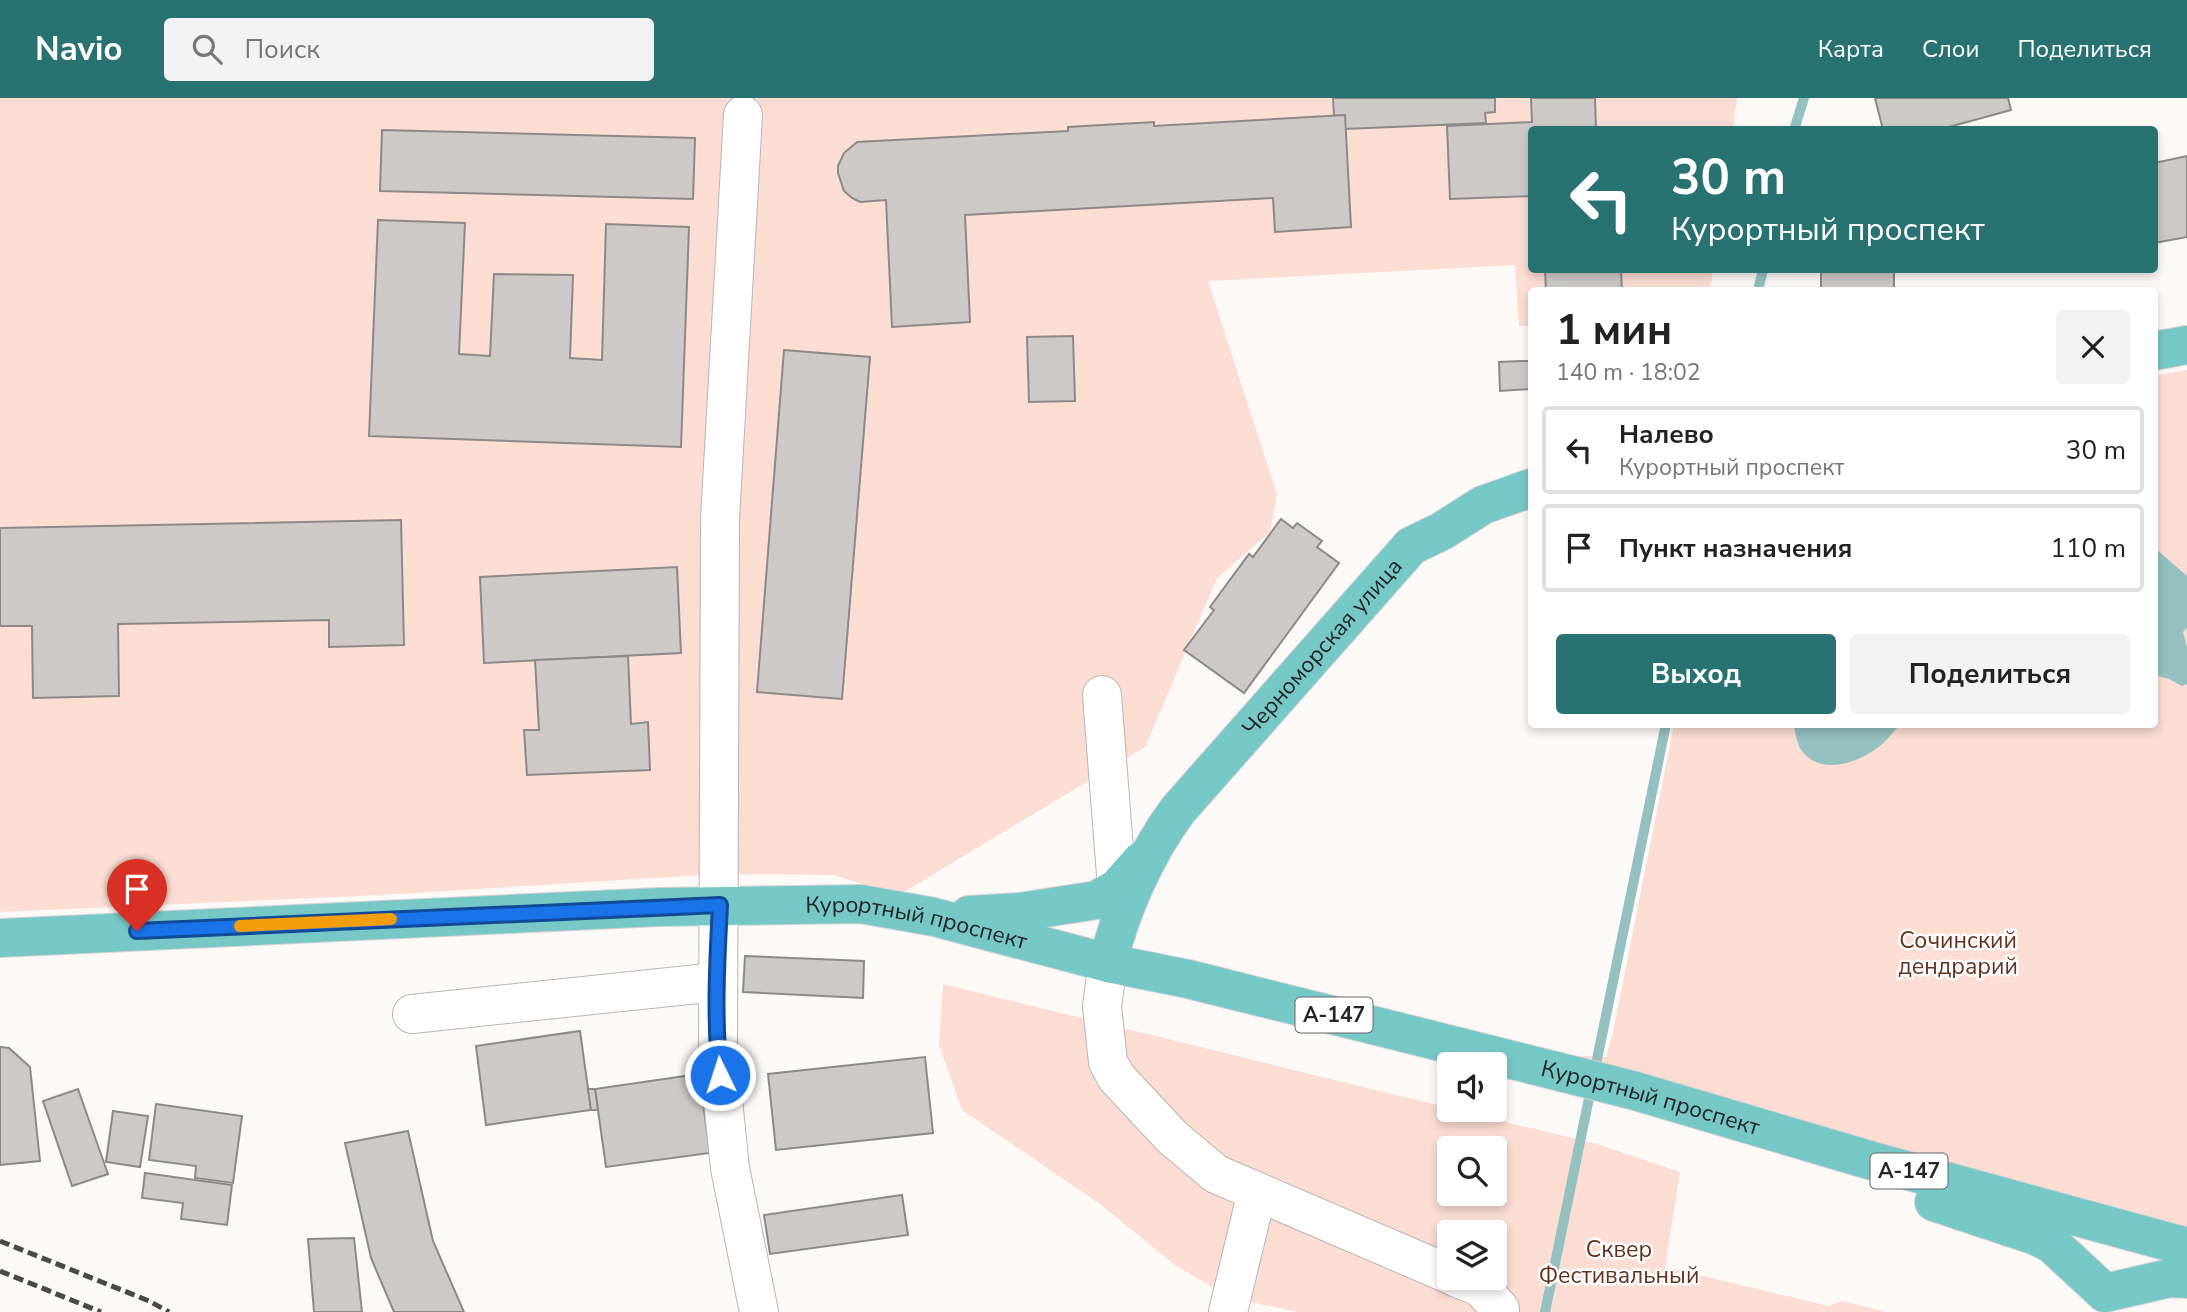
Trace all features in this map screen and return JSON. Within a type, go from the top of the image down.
[{"type":"main road","points":[[2158,350],[2187,345]]},
{"type":"main road","name":"Черноморская улица","points":[[934,917],[1020,912],[1072,904],[1097,900],[1117,888],[1150,852],[1178,810],[1411,546],[1443,531],[1483,505],[1528,489]]},
{"type":"main road","name":"Черноморская улица","points":[[1108,963],[1114,940],[1150,852]]},
{"type":"main road","name":"Курортный проспект","points":[[0,937],[720,905],[861,904],[934,917],[1108,963],[1188,979],[1560,1071],[1876,1162],[2187,1247]]},
{"type":"main road","points":[[1876,1162],[1909,1189],[1937,1204],[2036,1236],[2052,1244],[2102,1302],[2170,1278],[2187,1279]]},
{"type":"street","points":[[743,115],[720,519],[718,1052],[730,1168],[759,1312]]},
{"type":"street","points":[[1102,695],[1117,888]]},
{"type":"street","points":[[1108,963],[1102,1006],[1108,1062],[1116,1077],[1172,1137],[1216,1174],[1437,1269]]},
{"type":"street","points":[[412,1014],[718,982]]},
{"type":"street","points":[[1228,1312],[1257,1192]]},
{"type":"street","points":[[1483,1290],[1500,1308],[1500,1312]]},
{"type":"green space","points":[[0,98],[1737,98],[1733,126],[1528,126],[1528,273],[1713,273],[1710,287],[1528,287],[1528,326],[1519,326],[1515,265],[1208,281],[1277,495],[1270,532],[1217,578],[1145,747],[902,893],[834,875],[719,874],[381,895],[0,912]]},
{"type":"green space","name":"Сочинский дендрарий","points":[[2187,370],[2187,1250],[1569,1090],[1578,1056],[1606,1057],[1673,728],[2158,728],[2158,375]]},
{"type":"green space","name":"Сквер Фестивальный","points":[[943,984],[1437,1105],[1437,1122],[1506,1122],[1597,1144],[1680,1172],[1665,1267],[1828,1306],[1842,1301],[1887,1312],[1299,1312],[1231,1298],[1175,1265],[1100,1204],[962,1110],[939,1045]]},
{"type":"water","points":[[2158,551],[2187,576],[2187,628],[2183,632],[2187,647],[2187,684],[2182,686],[2158,676]]},
{"type":"water","points":[[1795,728],[1897,728],[1873,751],[1841,764],[1830,765],[1810,759],[1798,742]]},
{"type":"building","points":[[1333,98],[1495,98],[1495,112],[1485,113],[1486,123],[1345,129],[1345,115],[1334,116]]},
{"type":"building","points":[[1531,98],[1595,98],[1596,126],[1528,126],[1528,196],[1450,199],[1447,126],[1532,122]]},
{"type":"building","points":[[1875,98],[2008,98],[2011,110],[1953,126],[1882,126]]},
{"type":"building","points":[[1345,115],[1351,227],[1275,232],[1273,198],[965,215],[970,322],[892,327],[886,200],[860,202],[852,198],[844,191],[838,173],[844,153],[857,142],[1068,131],[1068,127],[1154,122],[1154,126]]},
{"type":"building","points":[[382,130],[695,138],[693,199],[380,191]]},
{"type":"building","points":[[2187,156],[2187,237],[2158,242],[2158,162]]},
{"type":"building","points":[[378,220],[465,223],[459,354],[490,356],[494,274],[573,275],[570,358],[602,360],[606,224],[689,227],[681,447],[369,436]]},
{"type":"building","points":[[1545,273],[1621,273],[1622,287],[1546,287]]},
{"type":"building","points":[[1821,273],[1894,273],[1894,287],[1821,287]]},
{"type":"building","points":[[1073,336],[1075,401],[1029,402],[1027,337]]},
{"type":"building","points":[[784,350],[870,357],[842,699],[757,692]]},
{"type":"building","points":[[1528,361],[1528,389],[1500,391],[1499,362]]},
{"type":"building","points":[[1281,519],[1293,528],[1297,523],[1322,541],[1317,547],[1339,563],[1244,693],[1184,650],[1214,610],[1210,607],[1249,554],[1253,557]]},
{"type":"building","points":[[401,520],[404,645],[329,647],[329,620],[118,624],[119,696],[33,698],[32,626],[0,626],[0,528]]},
{"type":"building","points":[[677,567],[681,653],[484,663],[480,577]]},
{"type":"building","points":[[628,656],[631,724],[648,722],[650,770],[527,775],[524,730],[539,730],[535,660]]},
{"type":"building","points":[[745,956],[864,961],[863,998],[743,992]]},
{"type":"building","points":[[580,1031],[591,1110],[486,1125],[476,1046]]},
{"type":"building","points":[[0,1047],[9,1048],[30,1067],[40,1161],[0,1165]]},
{"type":"building","points":[[925,1057],[933,1133],[776,1150],[768,1074]]},
{"type":"building","points":[[699,1074],[710,1153],[606,1167],[595,1089]]},
{"type":"building","points":[[78,1089],[108,1174],[72,1186],[43,1101]]},
{"type":"building","points":[[588,1089],[595,1089],[598,1110],[591,1110]]},
{"type":"building","points":[[156,1104],[242,1116],[233,1183],[195,1178],[196,1166],[149,1160]]},
{"type":"building","points":[[113,1111],[148,1116],[140,1167],[106,1162]]},
{"type":"building","points":[[408,1131],[433,1241],[464,1312],[394,1312],[371,1258],[345,1143]]},
{"type":"building","points":[[145,1173],[232,1185],[227,1225],[181,1219],[183,1203],[142,1198]]},
{"type":"building","points":[[902,1195],[908,1235],[770,1254],[764,1215]]},
{"type":"building","points":[[354,1238],[362,1312],[314,1312],[308,1239]]},
{"type":"waterway","points":[[1795,126],[1804,98]]},
{"type":"waterway","points":[[1759,287],[1762,273]]},
{"type":"waterway","points":[[1545,1312],[1665,728]]},
{"type":"railway","points":[[0,1241],[149,1301],[169,1312]]},
{"type":"railway","points":[[0,1271],[101,1312]]},
{"type":"slow traffic","points":[[240,926],[391,919]]},
{"type":"route","points":[[137,931],[720,905],[720,1075]]}]
